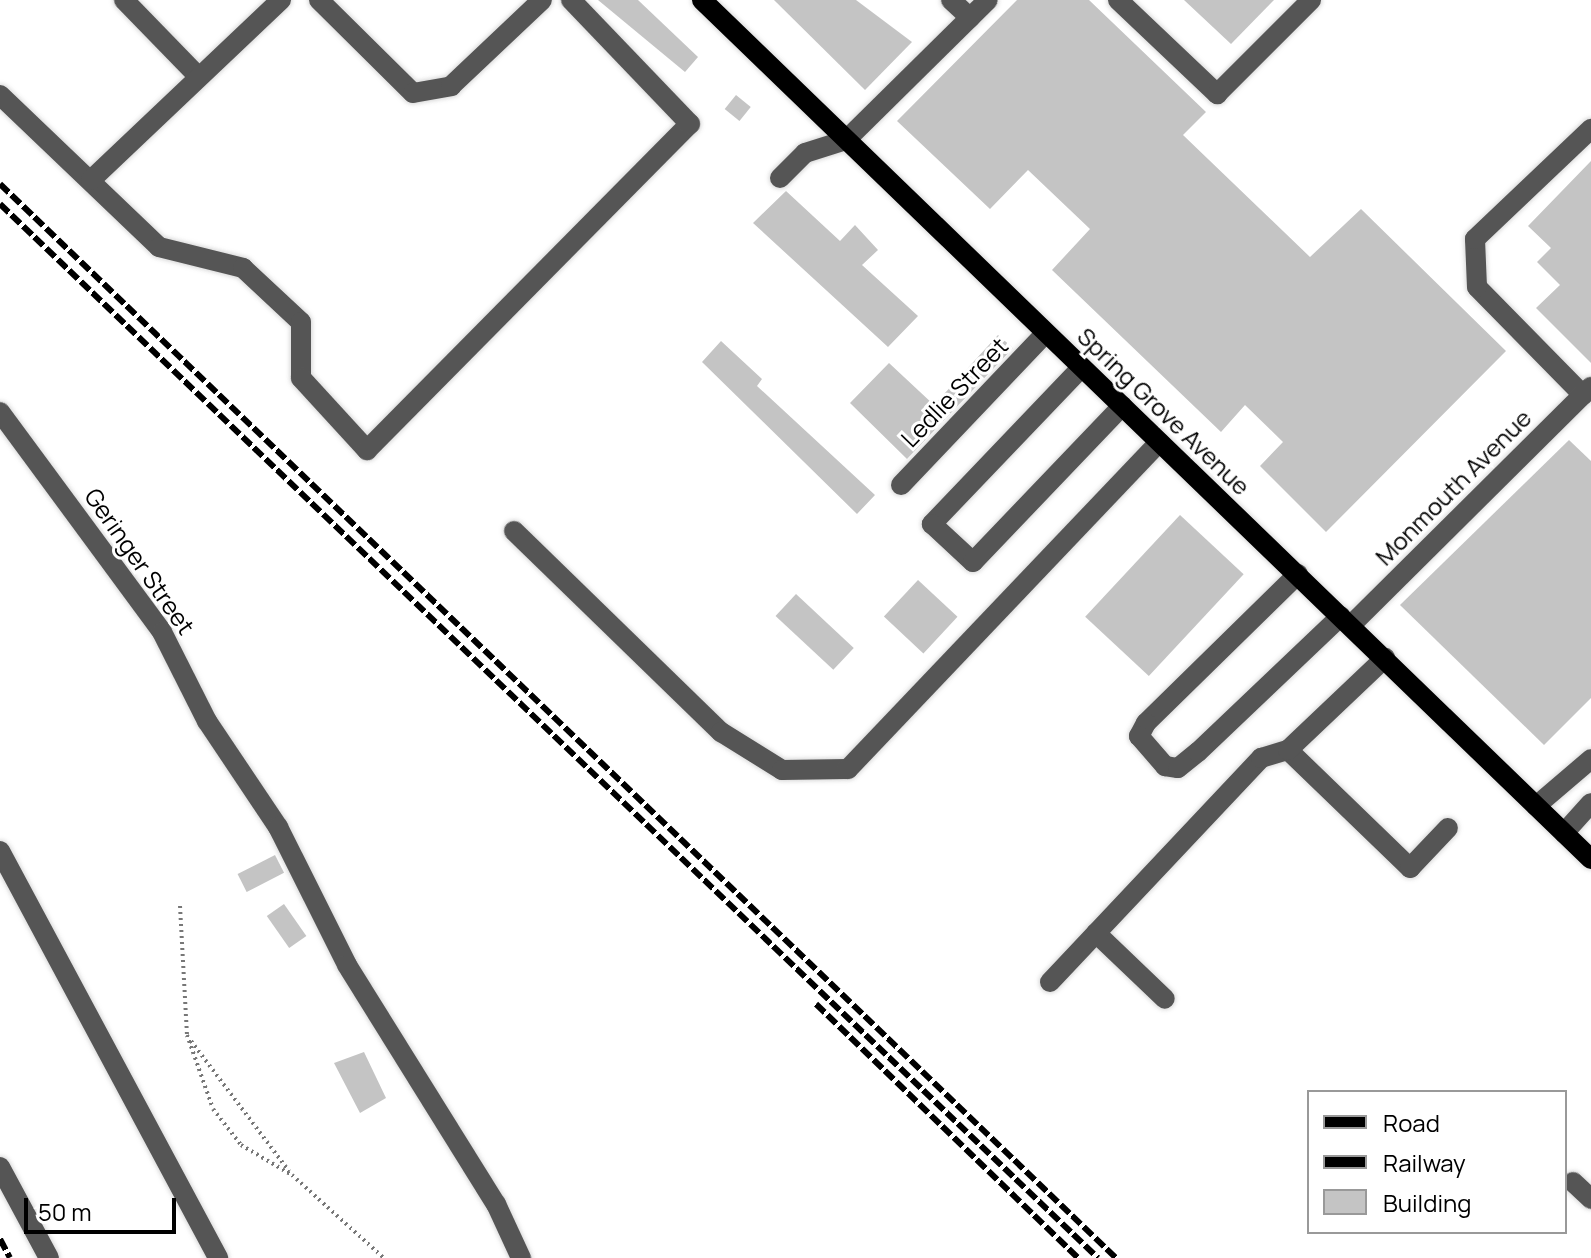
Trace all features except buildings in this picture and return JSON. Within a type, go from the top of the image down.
[{"type":"main road","name":"Spring Grove Avenue","points":[[702,0],[1591,859]]},
{"type":"street","points":[[124,0],[199,77]]},
{"type":"street","points":[[91,180],[281,0]]},
{"type":"street","points":[[319,0],[413,93],[451,86],[542,0]]},
{"type":"street","points":[[0,95],[159,247],[243,268],[301,322],[301,378],[367,450],[690,124],[571,0]]},
{"type":"street","points":[[951,0],[970,18]]},
{"type":"street","points":[[780,178],[805,153],[846,140],[988,0]]},
{"type":"street","points":[[1118,0],[1217,94],[1311,0]]},
{"type":"street","points":[[1587,391],[1477,287],[1475,239],[1591,129]]},
{"type":"street","name":"Ledlie Street","points":[[901,485],[1045,334]]},
{"type":"street","points":[[1081,368],[932,524],[952,543],[973,562],[1122,406]]},
{"type":"street","name":"Monmouth Avenue","points":[[1298,574],[1146,723],[1139,736],[1165,766],[1178,768],[1198,752],[1346,621],[1587,391]]},
{"type":"street","name":"Geringer Street","points":[[0,412],[162,632],[207,721],[278,827],[347,965],[496,1204],[521,1258]]},
{"type":"street","points":[[514,531],[721,732],[782,770],[848,769],[1159,442]]},
{"type":"street","points":[[1050,982],[1261,758],[1288,750],[1385,658]]},
{"type":"street","points":[[1288,750],[1410,868],[1448,828]]},
{"type":"street","points":[[1536,806],[1591,759]]},
{"type":"street","points":[[1564,833],[1591,803]]},
{"type":"street","points":[[0,851],[218,1258]]},
{"type":"street","points":[[1096,933],[1165,999]]},
{"type":"street","points":[[0,1167],[49,1258]]},
{"type":"street","points":[[1573,1182],[1591,1199]]},
{"type":"path","points":[[180,906],[187,1035],[213,1109],[241,1145],[292,1175]]},
{"type":"path","points":[[187,1035],[292,1175],[384,1258]]},
{"type":"path","points":[[370,1258],[373,1249]]},
{"type":"railway","points":[[0,184],[1116,1258]]},
{"type":"railway","points":[[0,204],[1098,1258]]},
{"type":"railway","points":[[816,1004],[1078,1258]]},
{"type":"railway","points":[[0,1239],[10,1258]]}]
